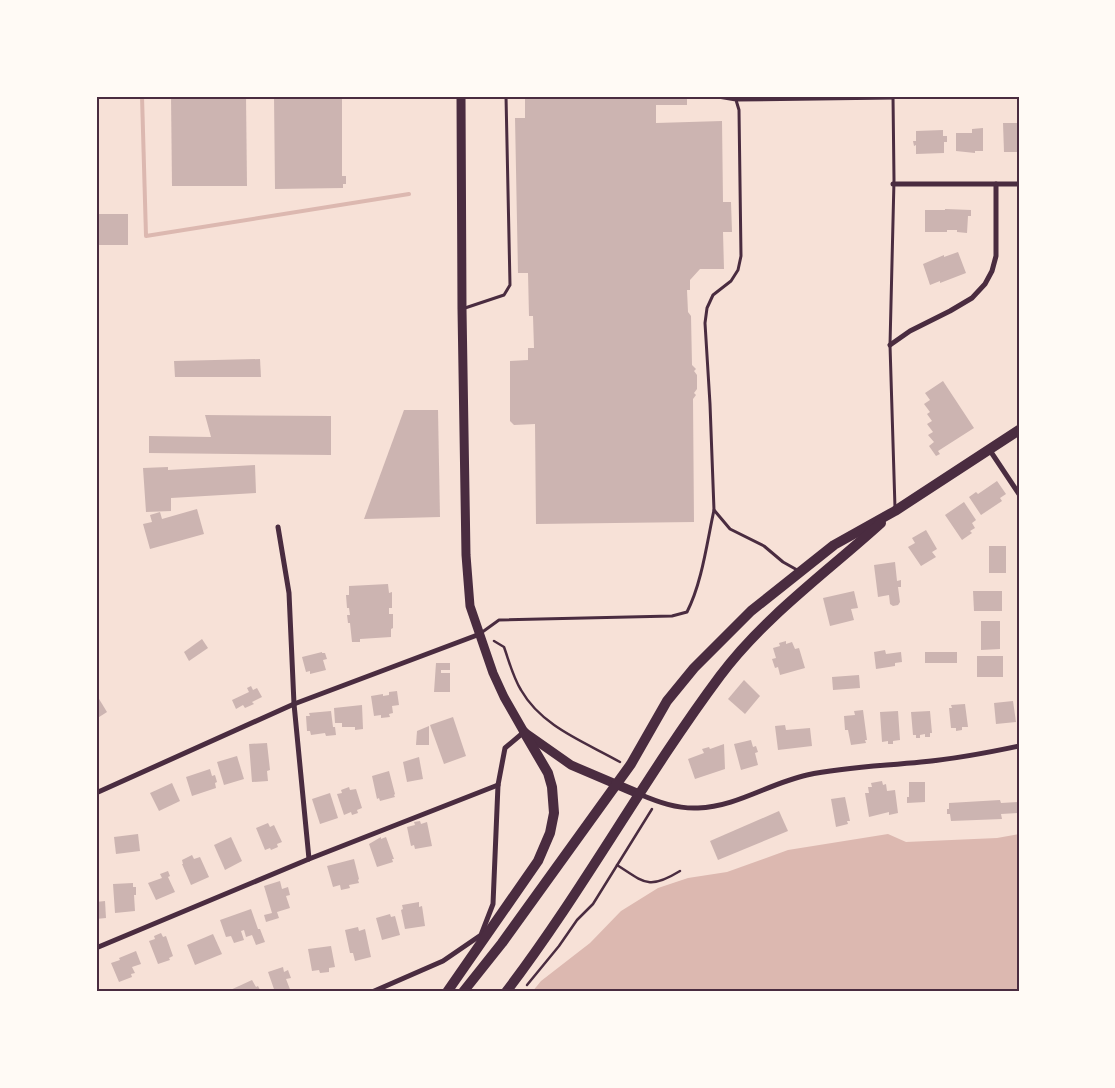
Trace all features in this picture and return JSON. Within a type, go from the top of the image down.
[{"type":"main road","points":[[447,992],[538,861],[550,833],[554,813],[552,787],[548,773],[504,697],[493,673],[470,606],[466,555],[461,96]]},
{"type":"main road","points":[[463,992],[502,943],[631,764],[667,701],[694,668],[751,611],[834,545],[895,511],[1019,430]]},
{"type":"main road","points":[[506,992],[532,958],[639,794],[721,675],[764,627],[792,600],[895,511]]},
{"type":"main road","points":[[524,732],[571,764],[639,794]]},
{"type":"street","points":[[893,184],[1019,184]]},
{"type":"street","points":[[890,345],[910,331],[972,298],[985,284],[992,271],[996,256],[996,184]]},
{"type":"street","points":[[989,449],[1019,494]]},
{"type":"street","points":[[278,528],[289,593],[294,704],[309,858]]},
{"type":"street","points":[[96,793],[294,704],[480,634]]},
{"type":"street","points":[[372,992],[442,961],[481,934],[493,904],[498,785],[505,748],[524,732]]},
{"type":"street","points":[[639,794],[678,807],[716,807],[805,775],[833,770],[970,756],[1019,746]]},
{"type":"street","points":[[96,948],[309,858],[498,785]]},
{"type":"lane","points":[[462,309],[504,295],[510,285],[506,96]]},
{"type":"lane","points":[[712,96],[736,100],[893,97],[890,345],[895,511]]},
{"type":"lane","points":[[480,634],[498,620],[672,616],[687,612],[697,586],[714,510],[705,323],[707,308],[713,295],[731,281],[738,270],[741,256],[739,110],[736,100]]},
{"type":"lane","points":[[714,510],[730,529],[764,546],[783,562],[799,572]]},
{"type":"path","points":[[480,634],[504,646],[521,690],[538,713],[563,732],[597,749]]},
{"type":"path","points":[[522,992],[560,946],[577,920],[593,904],[656,801]]},
{"type":"path","points":[[616,866],[636,878],[653,883],[665,881],[680,871]]},
{"type":"shaded area","points":[[888,834],[906,842],[997,838],[1019,834],[1019,992],[532,992],[541,981],[590,943],[621,911],[658,888],[688,878],[727,872],[788,850]]},
{"type":"building","points":[[171,96],[246,96],[247,186],[172,186]]},
{"type":"building","points":[[274,96],[342,96],[342,176],[346,176],[346,184],[343,184],[343,188],[275,189]]},
{"type":"building","points":[[525,96],[687,96],[687,105],[656,105],[656,123],[722,121],[723,202],[731,202],[732,232],[723,232],[724,269],[700,269],[690,280],[690,290],[687,290],[688,312],[691,316],[692,365],[696,369],[694,371],[697,375],[697,389],[694,393],[696,395],[693,399],[694,522],[536,524],[535,424],[514,425],[510,421],[510,361],[528,360],[528,348],[534,348],[533,316],[529,316],[528,273],[518,273],[515,118],[525,118]]},
{"type":"building","points":[[1003,123],[1019,123],[1018,152],[1004,152]]},
{"type":"building","points":[[983,128],[983,151],[975,151],[975,153],[956,151],[956,133],[972,133],[972,129]]},
{"type":"building","points":[[943,130],[943,136],[947,136],[947,142],[944,142],[944,153],[916,154],[916,145],[914,146],[913,141],[916,141],[916,131]]},
{"type":"building","points":[[925,210],[971,210],[971,216],[968,216],[967,233],[957,232],[957,230],[925,232]]},
{"type":"building","points":[[96,214],[128,214],[128,245],[96,245]]},
{"type":"building","points":[[958,252],[966,273],[930,285],[923,264],[944,255],[944,257]]},
{"type":"building","points":[[260,359],[261,377],[175,377],[174,361]]},
{"type":"building","points":[[943,381],[974,428],[938,451],[940,454],[936,456],[929,446],[934,442],[928,435],[933,432],[927,424],[932,421],[927,414],[930,412],[924,404],[930,400],[925,393]]},
{"type":"building","points":[[404,410],[438,410],[440,517],[364,519]]},
{"type":"building","points":[[205,415],[331,416],[331,455],[149,453],[149,436],[211,437]]},
{"type":"building","points":[[255,465],[256,493],[171,498],[171,511],[146,512],[143,468],[168,467],[168,470]]},
{"type":"building","points":[[997,481],[1006,494],[1000,498],[1002,501],[981,515],[969,497],[976,492],[978,494]]},
{"type":"building","points":[[964,502],[976,520],[972,523],[975,528],[970,531],[972,533],[962,540],[945,515]]},
{"type":"building","points":[[197,509],[204,534],[150,549],[143,524],[152,522],[150,515],[160,512],[162,519]]},
{"type":"building","points":[[926,530],[937,549],[932,552],[936,557],[921,566],[908,547],[915,543],[912,538]]},
{"type":"building","points":[[989,546],[1006,546],[1006,573],[989,573]]},
{"type":"building","points":[[895,562],[897,581],[901,580],[901,587],[898,587],[900,602],[898,605],[893,606],[890,604],[889,595],[878,597],[874,565]]},
{"type":"building","points":[[388,584],[389,593],[392,592],[392,608],[389,608],[389,614],[393,614],[391,637],[360,639],[360,642],[352,642],[347,615],[350,615],[349,608],[347,608],[346,595],[349,595],[349,586]]},
{"type":"building","points":[[854,591],[858,608],[851,609],[854,620],[830,626],[823,598]]},
{"type":"building","points":[[973,591],[1002,591],[1002,611],[974,611]]},
{"type":"building","points":[[981,621],[1000,621],[1000,649],[981,650]]},
{"type":"building","points":[[202,639],[208,648],[189,661],[184,652]]},
{"type":"building","points":[[786,641],[786,644],[792,642],[795,649],[799,648],[805,668],[780,675],[778,667],[775,668],[772,659],[776,658],[773,648],[780,646],[779,643]]},
{"type":"building","points":[[885,650],[886,654],[901,652],[902,662],[895,663],[895,666],[876,669],[874,652]]},
{"type":"building","points":[[925,652],[957,652],[957,663],[925,663]]},
{"type":"building","points":[[325,653],[327,659],[323,660],[326,670],[310,674],[310,671],[306,672],[302,657]]},
{"type":"building","points":[[977,656],[1003,656],[1003,677],[977,677]]},
{"type":"building","points":[[436,663],[450,663],[450,670],[441,670],[441,673],[450,673],[450,692],[434,692]]},
{"type":"building","points":[[859,675],[860,688],[833,690],[832,677]]},
{"type":"building","points":[[744,680],[760,696],[745,714],[728,699]]},
{"type":"building","points":[[251,686],[253,690],[257,688],[262,697],[252,702],[254,704],[245,708],[243,705],[236,709],[232,700],[249,692],[247,688]]},
{"type":"building","points":[[397,691],[399,705],[392,706],[393,713],[389,714],[390,717],[381,718],[381,715],[374,716],[371,696],[389,695],[389,692]]},
{"type":"building","points":[[96,694],[107,712],[96,719]]},
{"type":"building","points":[[1013,701],[1016,722],[996,724],[994,703]]},
{"type":"building","points":[[965,704],[968,727],[962,727],[962,730],[956,731],[956,728],[951,728],[949,708],[952,708],[951,705]]},
{"type":"building","points":[[362,705],[363,729],[355,730],[355,727],[342,727],[342,723],[335,723],[334,708]]},
{"type":"building","points":[[863,710],[866,743],[851,745],[848,730],[845,730],[844,716],[855,715],[854,711]]},
{"type":"building","points":[[331,711],[336,735],[326,736],[325,733],[311,735],[310,731],[307,731],[306,716],[310,716],[309,713]]},
{"type":"building","points":[[898,711],[900,740],[893,741],[893,744],[888,744],[888,741],[882,742],[880,712]]},
{"type":"building","points":[[930,711],[932,733],[930,733],[930,737],[925,737],[925,734],[920,735],[920,738],[916,738],[916,735],[913,735],[911,712]]},
{"type":"building","points":[[453,717],[466,756],[444,764],[430,725]]},
{"type":"building","points":[[785,725],[786,730],[810,728],[812,746],[778,750],[775,726]]},
{"type":"building","points":[[429,726],[429,745],[416,745],[417,731]]},
{"type":"building","points":[[751,740],[753,747],[756,746],[758,752],[755,753],[758,765],[741,770],[734,744]]},
{"type":"building","points":[[267,743],[270,770],[267,771],[268,781],[252,782],[249,744]]},
{"type":"building","points":[[724,744],[725,769],[695,779],[688,759],[704,753],[702,749],[709,747],[710,749]]},
{"type":"building","points":[[237,756],[244,779],[224,785],[217,762]]},
{"type":"building","points":[[419,757],[423,779],[407,782],[403,762]]},
{"type":"building","points":[[210,769],[212,776],[215,775],[216,788],[192,796],[186,777]]},
{"type":"building","points":[[389,771],[395,797],[380,801],[379,798],[377,799],[372,776]]},
{"type":"building","points":[[882,781],[883,785],[886,784],[887,791],[895,790],[898,813],[889,815],[889,812],[869,817],[865,793],[869,793],[868,787],[872,787],[871,783]]},
{"type":"building","points":[[909,782],[925,782],[925,802],[907,803]]},
{"type":"building","points":[[172,783],[180,801],[159,811],[150,793]]},
{"type":"building","points":[[349,787],[350,790],[356,789],[362,808],[357,810],[358,813],[352,815],[351,812],[344,815],[337,794],[342,793],[341,790]]},
{"type":"building","points":[[330,793],[338,818],[320,824],[312,799]]},
{"type":"building","points":[[845,797],[850,821],[847,821],[848,824],[836,827],[831,799]]},
{"type":"building","points":[[1000,800],[1001,803],[1019,802],[1019,813],[1001,814],[1002,819],[951,821],[950,814],[947,814],[949,803]]},
{"type":"building","points":[[779,811],[788,831],[718,860],[710,841]]},
{"type":"building","points":[[420,821],[421,824],[427,822],[432,846],[415,849],[414,845],[411,846],[407,827],[415,825],[414,822]]},
{"type":"building","points":[[268,823],[270,827],[274,825],[282,842],[277,844],[278,847],[265,850],[256,828]]},
{"type":"building","points":[[138,834],[140,851],[116,854],[114,837]]},
{"type":"building","points":[[231,837],[242,861],[225,870],[214,845]]},
{"type":"building","points":[[381,837],[381,839],[386,837],[394,859],[392,859],[393,862],[377,867],[369,844]]},
{"type":"building","points":[[192,855],[194,859],[200,857],[209,877],[191,885],[182,860]]},
{"type":"building","points":[[354,859],[359,883],[349,885],[350,888],[341,890],[340,885],[333,887],[327,866]]},
{"type":"building","points":[[168,871],[170,876],[168,877],[175,892],[156,900],[148,883],[162,878],[160,874]]},
{"type":"building","points":[[280,881],[282,889],[288,887],[290,895],[286,896],[290,908],[277,912],[279,918],[266,922],[264,915],[272,913],[264,886]]},
{"type":"building","points":[[133,883],[133,887],[136,887],[136,895],[134,895],[135,911],[115,913],[113,884]]},
{"type":"building","points":[[105,901],[106,918],[96,919],[96,902]]},
{"type":"building","points":[[419,902],[419,907],[422,906],[425,926],[405,929],[401,910],[403,909],[402,905]]},
{"type":"building","points":[[251,909],[265,942],[256,945],[252,935],[246,937],[244,930],[241,931],[244,940],[234,943],[231,936],[226,937],[220,920]]},
{"type":"building","points":[[390,914],[391,917],[395,916],[400,935],[382,940],[376,918]]},
{"type":"building","points":[[358,927],[359,931],[365,929],[371,957],[355,961],[353,953],[350,953],[345,930]]},
{"type":"building","points":[[161,933],[163,937],[166,936],[173,956],[169,958],[170,960],[158,964],[149,941],[155,939],[154,936]]},
{"type":"building","points":[[213,934],[222,954],[195,965],[187,945]]},
{"type":"building","points":[[331,946],[335,967],[329,968],[329,972],[320,973],[319,970],[312,971],[308,949]]},
{"type":"building","points":[[136,951],[141,964],[132,967],[135,973],[131,974],[132,977],[119,982],[111,963]]},
{"type":"building","points":[[283,967],[284,972],[288,970],[291,978],[286,979],[291,992],[275,992],[268,972]]},
{"type":"building","points":[[252,980],[260,990],[258,992],[226,992]]},
{"type":"waterway","points":[[142,96],[146,236],[409,194]]}]
